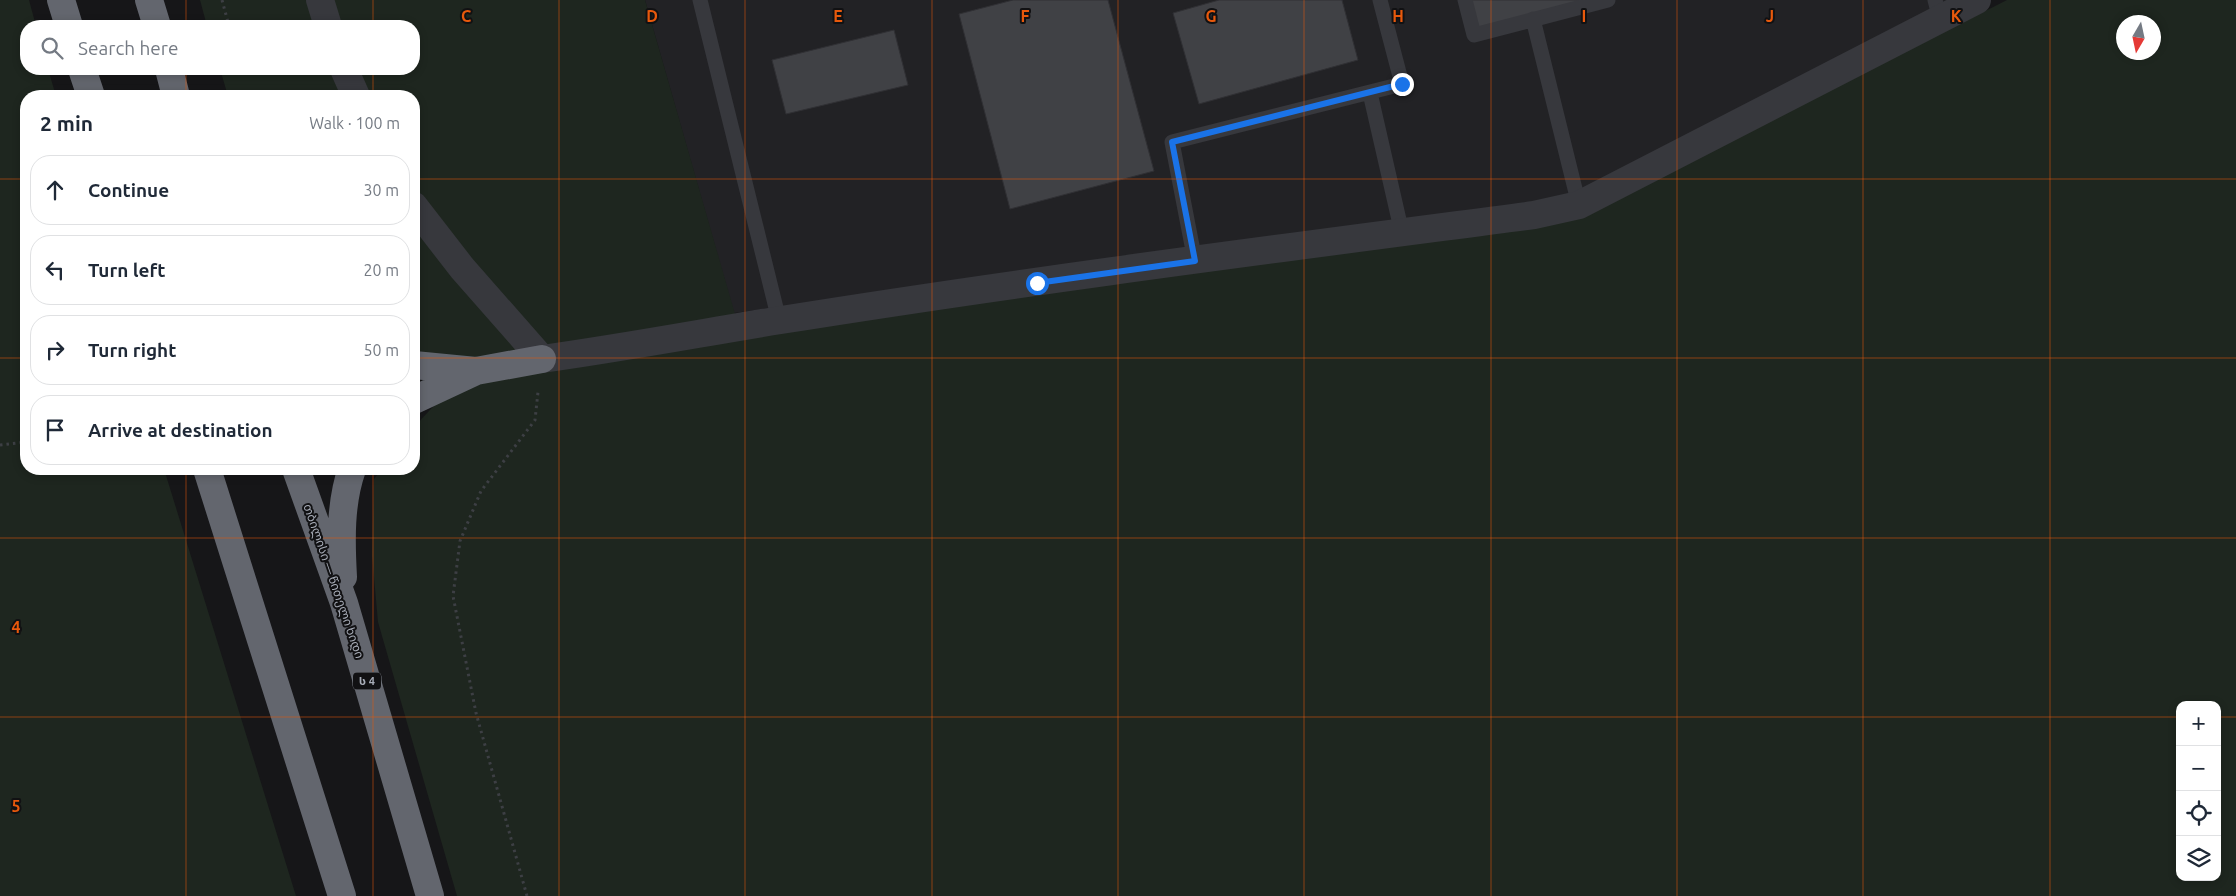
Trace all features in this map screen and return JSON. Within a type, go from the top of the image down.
[{"type":"highway","points":[[61,0],[67,20]]},
{"type":"highway","points":[[149,0],[155,20]]},
{"type":"highway","points":[[84,75],[89,90]]},
{"type":"highway","points":[[170,75],[174,90]]},
{"type":"highway","points":[[420,397],[476,371],[542,359]]},
{"type":"highway","points":[[420,366],[476,371]]},
{"type":"highway","points":[[209,475],[342,896]]},
{"type":"highway","name":"თბილისი — წითელი ხიდი","points":[[298,475],[344,603],[430,896]]},
{"type":"highway","points":[[344,603],[341,533],[350,475]]},
{"type":"street","points":[[320,0],[326,20]]},
{"type":"street","points":[[420,214],[462,268],[542,359],[619,348],[780,320],[1534,215],[1579,205],[1938,10],[1977,0]]},
{"type":"street","points":[[347,75],[353,90]]},
{"type":"lane","points":[[700,0],[780,320]]},
{"type":"lane","points":[[1195,261],[1172,142],[1402,84],[1380,0]]},
{"type":"lane","points":[[1465,0],[1474,35],[1608,0]]},
{"type":"lane","points":[[1533,20],[1579,205]]},
{"type":"lane","points":[[1370,93],[1402,232]]},
{"type":"path","points":[[222,0],[227,20]]},
{"type":"path","points":[[527,896],[476,713],[453,596],[460,541],[481,491],[535,420],[542,359]]},
{"type":"path","points":[[0,445],[20,443]]},
{"type":"shaded area","points":[[0,0],[29,0],[34,20],[20,20],[20,75],[50,75],[54,90],[20,90],[20,475],[166,475],[296,896],[0,896]]},
{"type":"shaded area","points":[[200,0],[645,0],[739,328],[420,364],[420,90],[226,90],[222,75],[420,75],[420,20],[205,20]]},
{"type":"shaded area","points":[[645,0],[1960,0],[1581,196],[734,313]]},
{"type":"shaded area","points":[[2007,0],[2236,0],[2236,896],[457,896],[378,622],[372,555],[374,479],[377,475],[420,475],[420,421],[459,379],[1587,213]]},
{"type":"building","points":[[1013,0],[1108,0],[1154,171],[1010,209],[959,14]]},
{"type":"building","points":[[1219,0],[1342,0],[1358,60],[1199,104],[1173,13]]},
{"type":"building","points":[[1469,0],[1589,0],[1476,28]]},
{"type":"building","points":[[894,30],[908,85],[786,114],[772,60]]},
{"type":"route","points":[[1037,283],[1195,261],[1172,142],[1402,84]]}]
